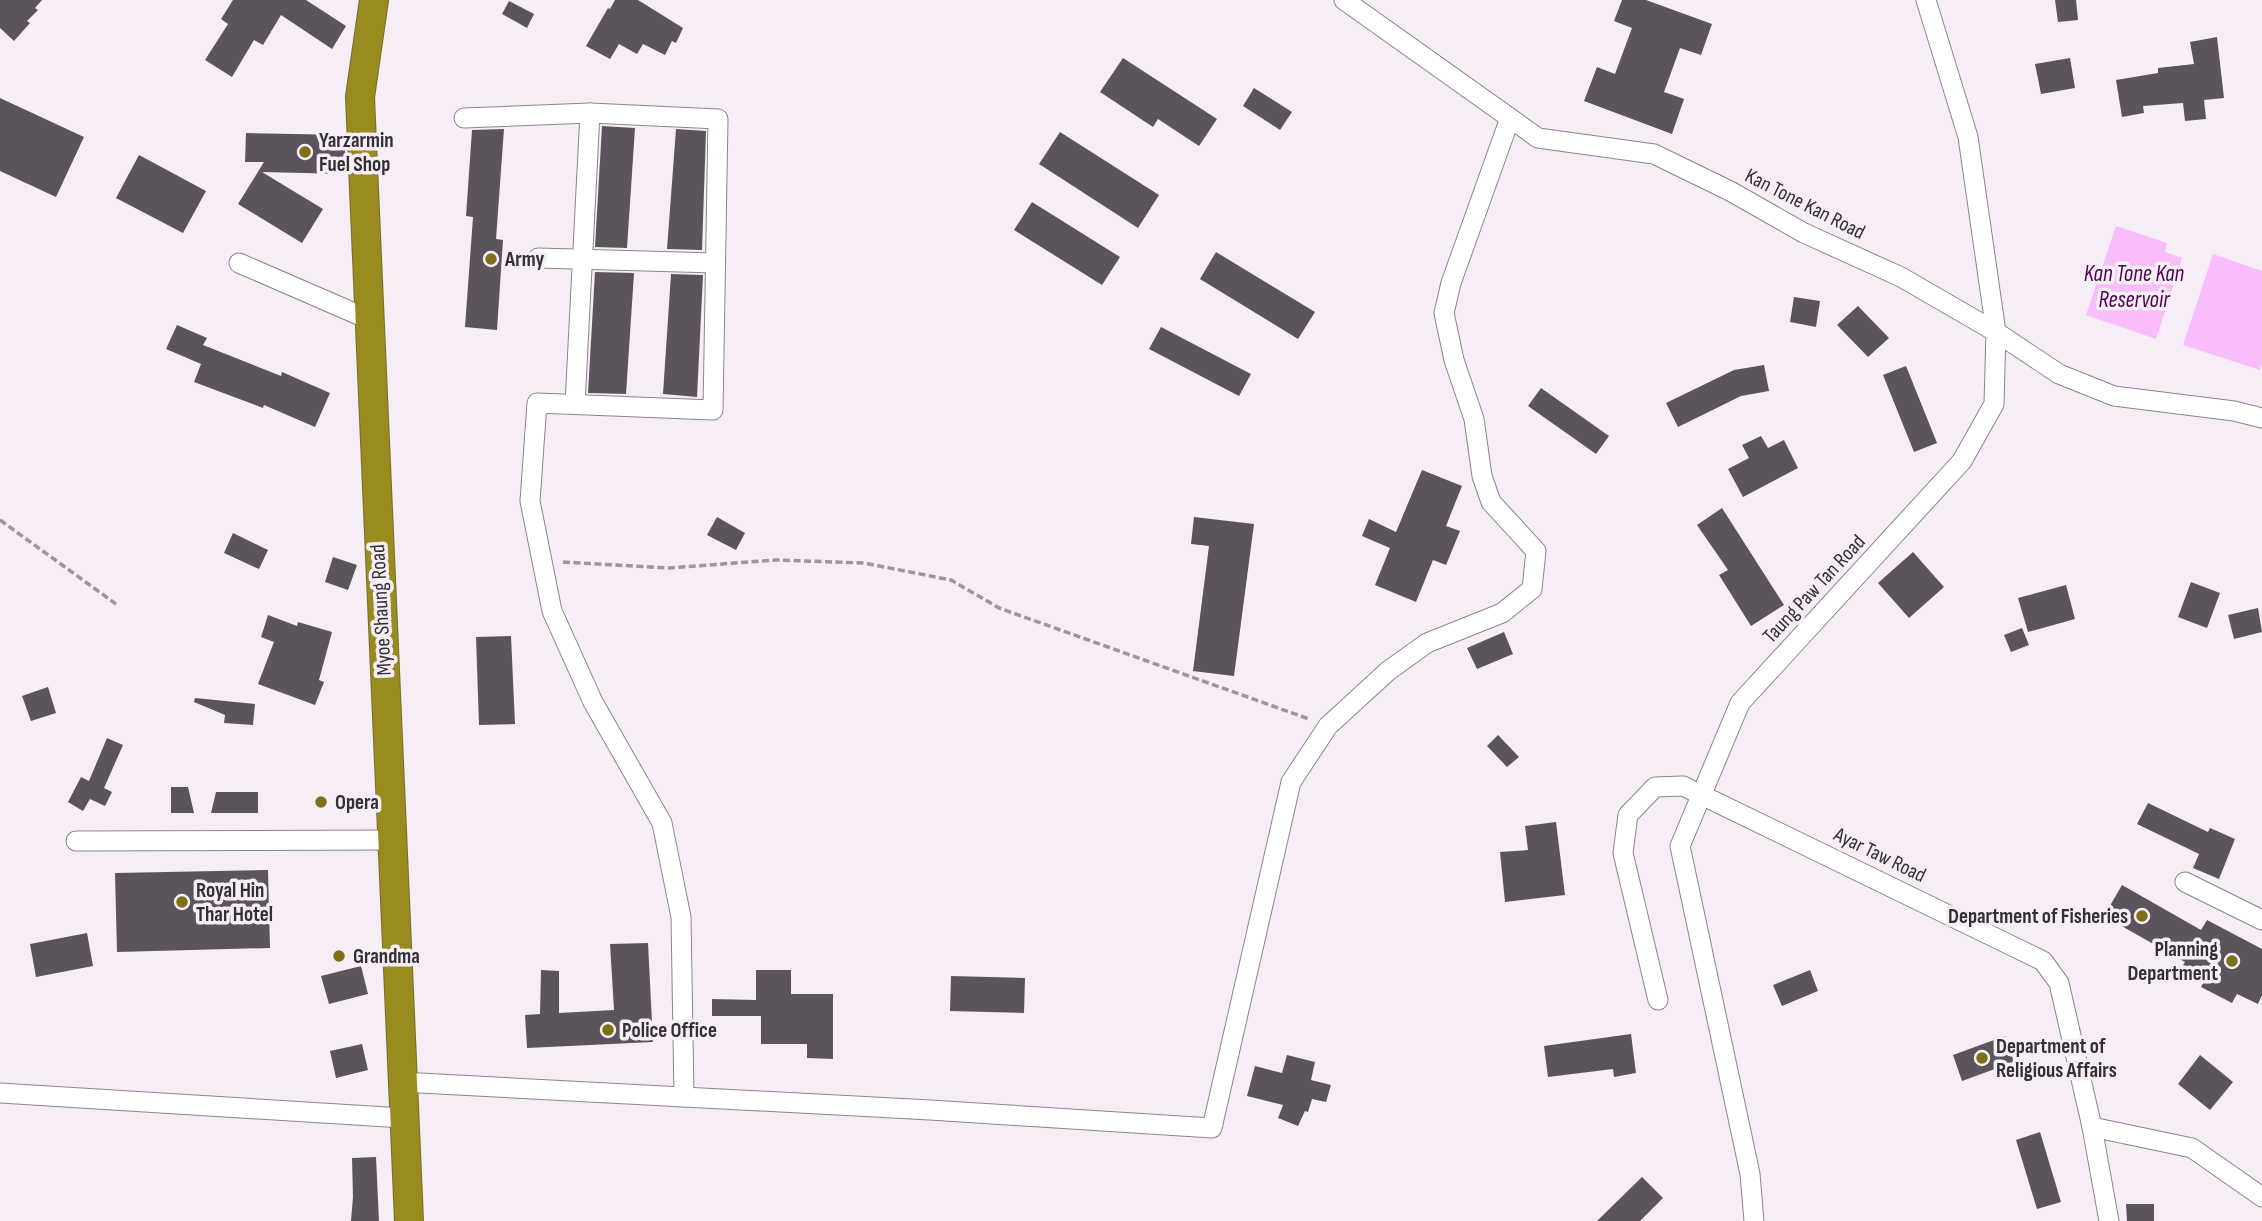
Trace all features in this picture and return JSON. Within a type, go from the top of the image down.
[{"type":"highway","name":"Myoe Shaung Road","points":[[374,0],[360,97],[409,1221]]},
{"type":"street","name":"Kan Tone Kan Road","points":[[1344,0],[1538,138],[1654,154],[1730,191],[1804,233],[1901,278],[1996,332],[2059,374],[2114,396],[2234,411],[2262,418]]},
{"type":"street","name":"Taung Paw Tan Road","points":[[1754,1221],[1750,1174],[1679,846],[1740,704],[1962,461],[1994,404],[1996,332],[1968,137],[1926,0]]},
{"type":"street","points":[[464,118],[590,113],[718,119],[713,410],[537,403],[530,500],[552,611],[593,702],[662,823],[681,917],[684,1097]]},
{"type":"street","points":[[575,404],[590,113]]},
{"type":"street","points":[[401,1082],[1212,1128],[1291,782],[1328,726],[1388,671],[1427,643],[1502,613],[1532,590],[1536,551],[1491,502],[1482,476],[1474,419],[1454,360],[1444,313],[1451,283],[1510,118]]},
{"type":"street","points":[[538,258],[715,263]]},
{"type":"street","points":[[239,263],[368,319]]},
{"type":"street","name":"Ayar Taw Road","points":[[1658,1000],[1623,853],[1628,815],[1655,787],[1683,786],[2043,961],[2059,983],[2092,1127],[2109,1221]]},
{"type":"street","points":[[76,841],[391,840]]},
{"type":"street","points":[[2185,882],[2262,920]]},
{"type":"street","points":[[0,1093],[403,1118]]},
{"type":"street","points":[[2092,1127],[2192,1147],[2262,1197]]},
{"type":"path","points":[[0,520],[116,604]]},
{"type":"path","points":[[542,561],[668,568],[776,560],[864,563],[951,580],[999,608],[1328,726]]},
{"type":"water","name":"Kan Tone Kan Reservoir","points":[[2116,226],[2167,243],[2165,252],[2182,258],[2156,339],[2086,315]]},
{"type":"water","name":"Kan Tone Kan Reservoir","points":[[2213,254],[2262,271],[2260,370],[2183,345]]},
{"type":"building","points":[[0,0],[42,0],[35,8],[38,10],[27,21],[30,23],[14,41],[0,28]]},
{"type":"building","points":[[233,0],[306,0],[346,26],[332,49],[281,15],[263,45],[254,40],[232,77],[205,60],[228,24],[221,19]]},
{"type":"building","points":[[615,0],[638,0],[683,28],[676,43],[672,41],[665,55],[643,44],[637,54],[619,44],[610,59],[586,46]]},
{"type":"building","points":[[1622,0],[1646,0],[1712,24],[1701,55],[1680,48],[1664,92],[1684,99],[1672,134],[1584,101],[1597,67],[1615,74],[1632,28],[1614,21]]},
{"type":"building","points":[[2055,0],[2076,0],[2078,20],[2058,22]]},
{"type":"building","points":[[509,1],[534,14],[527,28],[502,14]]},
{"type":"building","points":[[2217,37],[2224,98],[2204,100],[2206,119],[2185,121],[2183,103],[2143,106],[2144,113],[2122,117],[2116,80],[2158,73],[2158,68],[2194,64],[2190,42]]},
{"type":"building","points":[[1123,58],[1217,119],[1199,146],[1158,119],[1153,127],[1100,92]]},
{"type":"building","points":[[2070,58],[2075,88],[2041,94],[2035,64]]},
{"type":"building","points":[[1254,88],[1292,112],[1280,130],[1243,106]]},
{"type":"building","points":[[0,98],[84,137],[56,197],[0,171]]},
{"type":"building","points":[[602,126],[635,128],[627,248],[595,247]]},
{"type":"building","points":[[504,129],[496,239],[503,240],[497,330],[465,327],[473,217],[466,216],[472,130]]},
{"type":"building","points":[[676,129],[706,131],[702,250],[667,249]]},
{"type":"building","points":[[1060,132],[1159,195],[1138,228],[1039,164]]},
{"type":"building","points":[[246,133],[345,135],[345,174],[262,172],[323,209],[302,243],[238,204],[264,162],[245,162]]},
{"type":"building","points":[[139,155],[206,191],[183,233],[116,198]]},
{"type":"building","points":[[1032,202],[1120,257],[1102,285],[1014,230]]},
{"type":"building","points":[[1216,252],[1315,312],[1298,339],[1200,279]]},
{"type":"building","points":[[595,272],[634,273],[626,394],[588,393]]},
{"type":"building","points":[[671,274],[703,275],[697,397],[663,394]]},
{"type":"building","points":[[1794,297],[1820,301],[1816,327],[1790,322]]},
{"type":"building","points":[[1858,306],[1889,338],[1868,357],[1837,325]]},
{"type":"building","points":[[177,325],[207,338],[203,345],[281,376],[282,372],[330,393],[315,427],[264,405],[263,408],[194,382],[201,364],[166,349]]},
{"type":"building","points":[[1161,327],[1251,374],[1239,396],[1149,349]]},
{"type":"building","points":[[1764,365],[1769,391],[1741,396],[1678,427],[1666,403],[1734,370]]},
{"type":"building","points":[[1906,366],[1937,443],[1914,452],[1883,375]]},
{"type":"building","points":[[1541,388],[1609,436],[1596,454],[1528,406]]},
{"type":"building","points":[[1761,436],[1768,448],[1784,440],[1798,468],[1743,497],[1728,469],[1749,458],[1742,445]]},
{"type":"building","points":[[1422,470],[1462,486],[1446,526],[1460,531],[1446,565],[1433,560],[1416,602],[1375,585],[1390,548],[1362,536],[1369,519],[1396,532]]},
{"type":"building","points":[[1722,508],[1784,605],[1751,626],[1719,575],[1728,570],[1697,525]]},
{"type":"building","points":[[717,517],[745,533],[736,550],[707,535]]},
{"type":"building","points":[[1194,517],[1254,524],[1234,676],[1193,671],[1209,546],[1191,544]]},
{"type":"building","points":[[233,533],[268,550],[259,569],[224,553]]},
{"type":"building","points":[[1913,552],[1944,587],[1909,618],[1878,583]]},
{"type":"building","points":[[333,557],[357,565],[348,590],[325,582]]},
{"type":"building","points":[[2191,582],[2220,593],[2207,628],[2178,617]]},
{"type":"building","points":[[2066,585],[2075,619],[2028,632],[2018,598]]},
{"type":"building","points":[[2258,608],[2262,632],[2234,639],[2228,615]]},
{"type":"building","points":[[268,615],[297,626],[298,622],[332,632],[319,680],[324,682],[315,705],[258,684],[274,642],[261,637]]},
{"type":"building","points":[[2022,628],[2029,645],[2011,652],[2004,635]]},
{"type":"building","points":[[1504,632],[1513,654],[1477,669],[1467,648]]},
{"type":"building","points":[[511,636],[515,724],[479,725],[476,637]]},
{"type":"building","points":[[48,687],[56,713],[31,721],[22,696]]},
{"type":"building","points":[[195,698],[255,704],[253,725],[224,723],[225,715],[194,702]]},
{"type":"building","points":[[1498,735],[1519,757],[1507,767],[1487,746]]},
{"type":"building","points":[[107,738],[123,745],[104,788],[112,792],[105,806],[90,799],[83,811],[68,802],[81,777],[89,781]]},
{"type":"building","points":[[171,787],[188,787],[194,813],[171,813]]},
{"type":"building","points":[[216,792],[258,792],[258,813],[211,813]]},
{"type":"building","points":[[2148,803],[2208,832],[2210,828],[2235,839],[2219,879],[2193,868],[2199,854],[2137,824]]},
{"type":"building","points":[[1556,822],[1565,895],[1505,902],[1500,852],[1528,850],[1525,826]]},
{"type":"building","points":[[268,870],[270,948],[117,952],[115,873]]},
{"type":"building","points":[[2122,885],[2201,930],[2207,920],[2262,949],[2262,995],[2258,1004],[2237,994],[2232,1003],[2201,987],[2206,978],[2183,965],[2185,962],[2104,916]]},
{"type":"building","points":[[87,933],[93,966],[36,977],[30,944]]},
{"type":"building","points":[[648,943],[653,1042],[527,1048],[525,1015],[540,1014],[541,970],[559,971],[559,1013],[614,1010],[610,944]]},
{"type":"building","points":[[361,966],[368,994],[329,1004],[321,976]]},
{"type":"building","points":[[756,970],[791,970],[791,994],[833,994],[833,1059],[807,1058],[807,1044],[761,1044],[761,1016],[712,1016],[712,999],[756,1000]]},
{"type":"building","points":[[1810,970],[1818,991],[1782,1006],[1773,985]]},
{"type":"building","points":[[951,976],[1025,978],[1024,1013],[950,1011]]},
{"type":"building","points":[[1631,1034],[1636,1073],[1614,1077],[1613,1069],[1548,1077],[1544,1046]]},
{"type":"building","points":[[2005,1036],[2014,1062],[1962,1081],[1953,1055]]},
{"type":"building","points":[[362,1044],[368,1070],[336,1078],[330,1051]]},
{"type":"building","points":[[1287,1055],[1315,1062],[1311,1080],[1331,1085],[1326,1102],[1312,1099],[1308,1112],[1305,1111],[1298,1126],[1278,1118],[1283,1105],[1247,1096],[1255,1066],[1282,1073]]},
{"type":"building","points":[[2200,1055],[2233,1082],[2210,1110],[2178,1084]]},
{"type":"building","points":[[2040,1132],[2061,1202],[2037,1209],[2016,1140]]},
{"type":"building","points":[[376,1157],[379,1221],[351,1221],[352,1158]]},
{"type":"building","points":[[1642,1177],[1663,1198],[1640,1221],[1597,1221]]},
{"type":"building","points":[[2126,1204],[2154,1204],[2154,1221],[2127,1221]]},
{"type":"place","name":"Yarzarmin Fuel Shop","points":[[305,152]]},
{"type":"place","name":"Army","points":[[491,259]]},
{"type":"place","name":"Opera","points":[[321,802]]},
{"type":"place","name":"Royal Hin Thar Hotel","points":[[182,902]]},
{"type":"place","name":"Department of Fisheries","points":[[2142,916]]},
{"type":"place","name":"Grandma","points":[[339,956]]},
{"type":"place","name":"Planning Department","points":[[2232,961]]},
{"type":"place","name":"Police Office","points":[[608,1030]]},
{"type":"place","name":"Department of Religious Affairs","points":[[1982,1058]]}]
